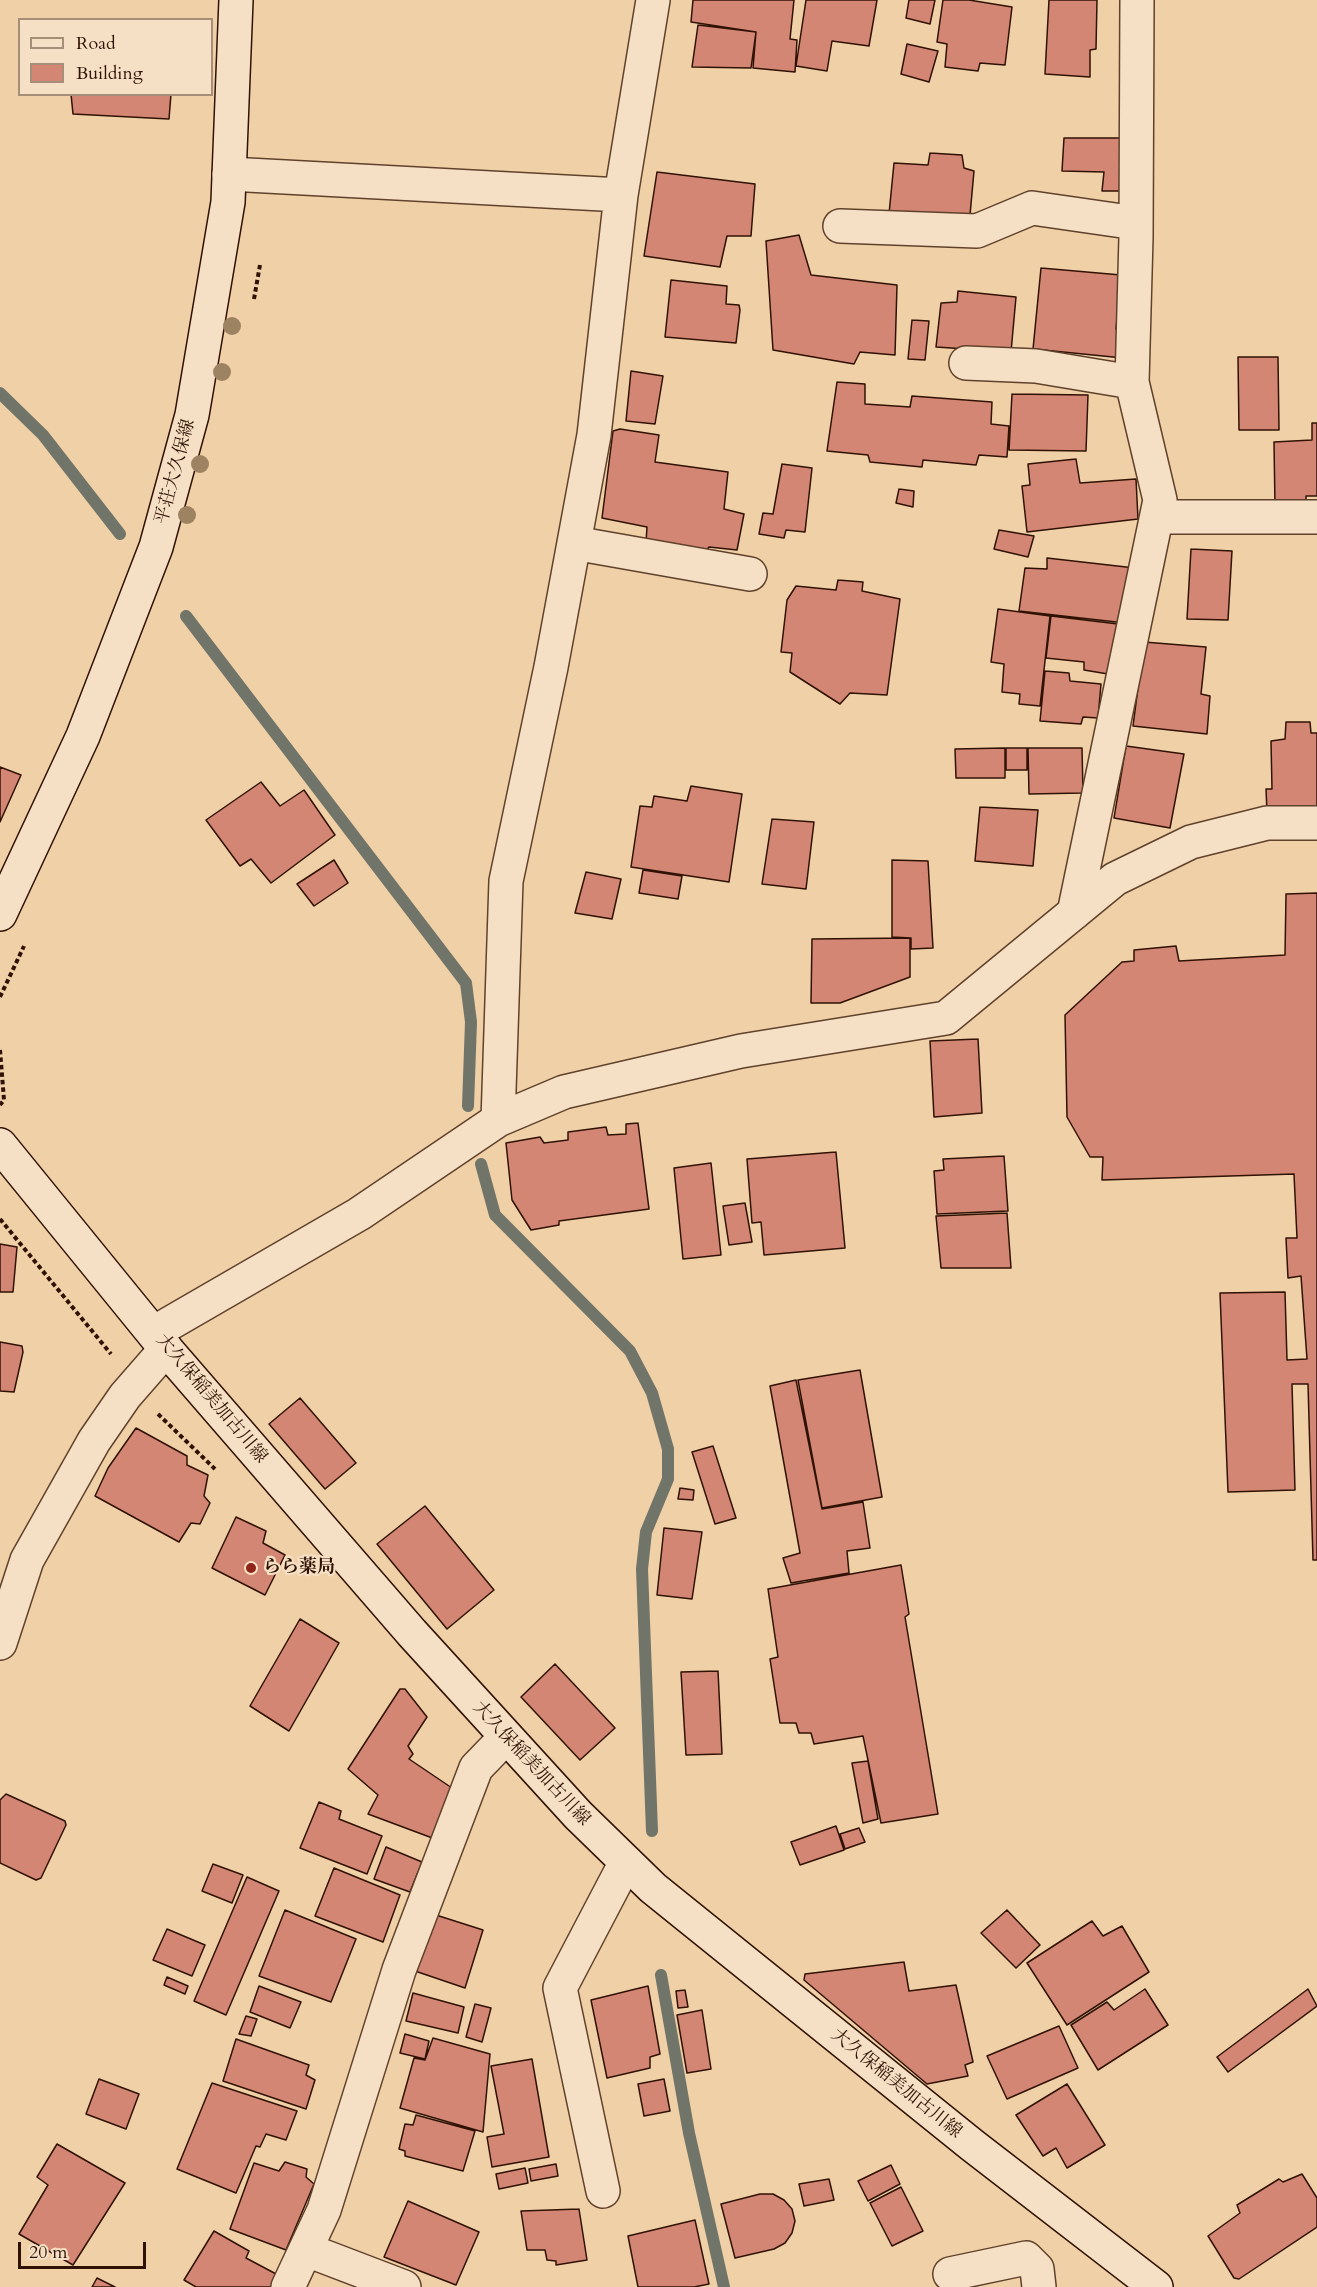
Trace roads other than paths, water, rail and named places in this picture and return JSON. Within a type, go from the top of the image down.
[{"type":"street","name":"平荘大久保線","points":[[0,914],[83,736],[156,547],[192,415],[228,202],[236,0]]},
{"type":"street","points":[[498,1120],[506,881],[551,667],[594,435],[621,195],[653,0]]},
{"type":"street","points":[[1074,913],[1160,500],[1132,382],[1136,223],[1137,0]]},
{"type":"street","points":[[229,174],[621,195]]},
{"type":"street","points":[[840,225],[977,231],[1032,208],[1136,223]]},
{"type":"street","points":[[966,363],[1035,366],[1132,382]]},
{"type":"street","points":[[1157,518],[1317,517]]},
{"type":"street","points":[[574,543],[750,574]]},
{"type":"street","points":[[0,1643],[27,1560],[83,1461],[161,1340],[359,1214],[498,1120],[564,1092],[741,1052],[946,1018],[1115,879],[1191,842],[1267,823],[1317,823]]},
{"type":"street","name":"大久保稲美加古川線","points":[[0,1146],[161,1340],[505,1738],[626,1862],[653,1888],[953,2130],[1156,2287]]},
{"type":"street","points":[[288,2287],[324,2210],[399,1970],[476,1768],[505,1738]]},
{"type":"street","points":[[603,2191],[560,1988],[626,1862]]},
{"type":"street","points":[[307,2250],[404,2287]]},
{"type":"street","points":[[950,2274],[1026,2258],[1036,2269],[1039,2287]]},
{"type":"waterway","points":[[0,393],[43,435],[120,534]]},
{"type":"waterway","points":[[186,616],[466,983],[471,1022],[468,1106]]},
{"type":"waterway","points":[[481,1164],[495,1215],[630,1351],[652,1393],[668,1449],[668,1479],[646,1532],[642,1569],[652,1831]]},
{"type":"waterway","points":[[661,1975],[689,2133],[724,2287]]},
{"type":"place","name":"らら薬局","points":[[251,1568]]}]
